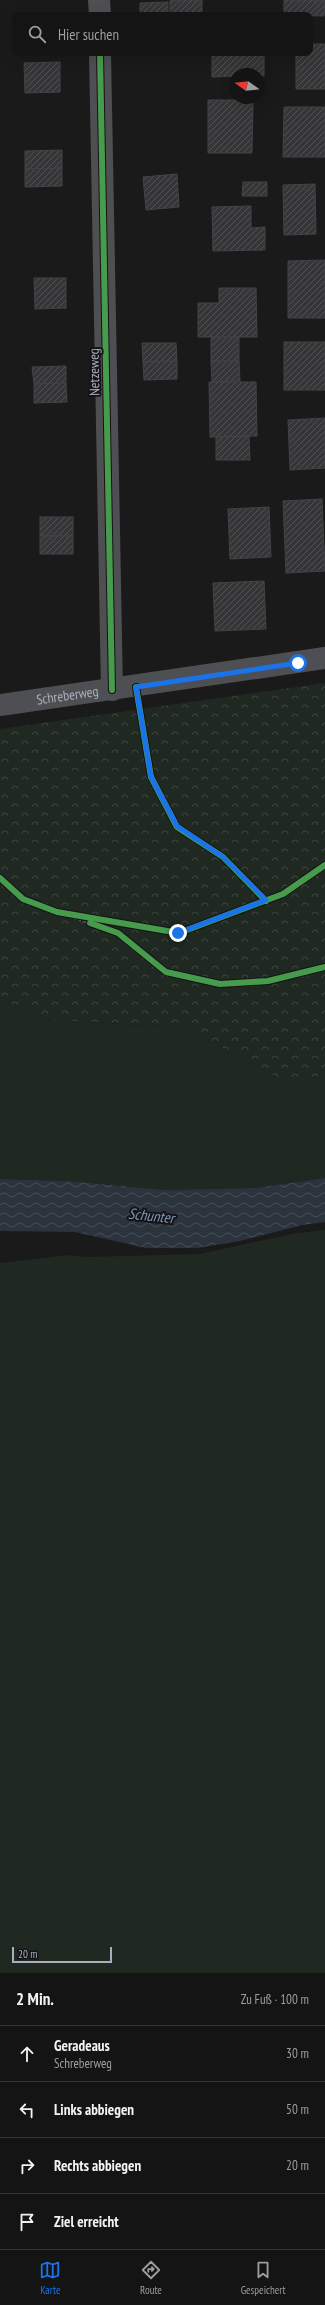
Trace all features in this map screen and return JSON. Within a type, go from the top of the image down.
[{"type":"street","points":[[100,0],[100,12]]},
{"type":"street","name":"Netzeweg","points":[[100,56],[112,690]]},
{"type":"street","name":"Schreberweg","points":[[0,705],[136,687],[325,658]]},
{"type":"path","points":[[136,687],[151,777],[177,826],[223,857],[266,900]]},
{"type":"path","points":[[57,912],[178,933],[283,894],[325,865]]},
{"type":"path","points":[[0,878],[23,899],[118,932],[166,972],[220,984],[268,981],[325,967]]},
{"type":"green space","points":[[325,683],[325,1075],[289,1084],[185,1027],[52,1020],[0,1000],[0,729]]},
{"type":"green space","points":[[0,1000],[52,1020],[185,1027],[289,1084],[325,1075],[325,1178],[256,1188],[164,1190],[69,1181],[0,1179]]},
{"type":"green space","points":[[325,1230],[325,1973],[0,1973],[0,1263],[70,1255],[86,1257],[199,1254],[292,1234]]},
{"type":"water","name":"Schunter","points":[[325,1178],[325,1222],[302,1225],[240,1241],[197,1248],[146,1248],[75,1232],[0,1231],[0,1179],[69,1181],[164,1190],[256,1188]]},
{"type":"building","points":[[170,0],[202,0],[202,12],[170,12]]},
{"type":"building","points":[[284,0],[325,0],[324,16],[313,16],[313,12],[284,12]]},
{"type":"building","points":[[168,2],[168,12],[140,12],[140,3]]},
{"type":"building","points":[[313,44],[325,44],[325,89],[296,89],[296,56],[313,56]]},
{"type":"building","points":[[212,56],[264,56],[264,68],[229,68],[229,76],[212,77]]},
{"type":"building","points":[[60,62],[60,92],[25,93],[24,63]]},
{"type":"building","points":[[208,100],[229,100],[229,104],[253,104],[252,153],[208,153]]},
{"type":"building","points":[[284,107],[325,107],[325,157],[283,157]]},
{"type":"building","points":[[62,150],[62,168],[25,169],[25,151]]},
{"type":"building","points":[[62,168],[62,186],[25,187],[25,169]]},
{"type":"building","points":[[177,174],[179,207],[146,210],[143,177]]},
{"type":"building","points":[[243,182],[267,182],[267,196],[242,196]]},
{"type":"building","points":[[315,184],[316,234],[284,235],[283,185]]},
{"type":"building","points":[[251,206],[251,228],[265,227],[265,250],[213,251],[212,207]]},
{"type":"building","points":[[325,260],[325,318],[288,318],[288,261]]},
{"type":"building","points":[[34,278],[66,278],[66,308],[35,309]]},
{"type":"building","points":[[219,288],[256,288],[257,337],[198,337],[198,303],[219,303]]},
{"type":"building","points":[[211,337],[239,337],[239,361],[211,361]]},
{"type":"building","points":[[284,342],[325,342],[325,390],[284,390]]},
{"type":"building","points":[[142,343],[176,343],[177,361],[143,362]]},
{"type":"building","points":[[177,361],[177,379],[144,380],[143,362]]},
{"type":"building","points":[[211,361],[239,361],[240,381],[212,382]]},
{"type":"building","points":[[66,366],[66,383],[34,384],[32,367]]},
{"type":"building","points":[[209,382],[256,382],[257,436],[210,437]]},
{"type":"building","points":[[66,383],[67,402],[34,403],[34,384]]},
{"type":"building","points":[[325,418],[325,468],[290,470],[288,420]]},
{"type":"building","points":[[249,436],[250,460],[216,460],[216,437]]},
{"type":"building","points":[[322,499],[325,571],[286,573],[283,501]]},
{"type":"building","points":[[269,507],[271,557],[230,559],[228,509]]},
{"type":"building","points":[[40,517],[73,517],[73,536],[40,536]]},
{"type":"building","points":[[40,536],[73,536],[73,554],[40,554]]},
{"type":"building","points":[[264,581],[266,629],[215,631],[213,583]]},
{"type":"cycle path","points":[[100,56],[112,690]]},
{"type":"cycle path","points":[[136,687],[151,777],[177,827],[223,857],[266,901]]},
{"type":"cycle path","points":[[0,878],[23,899],[57,912],[179,933],[283,894],[325,865]]},
{"type":"cycle path","points":[[90,923],[118,933],[166,972],[220,984],[268,981],[325,967]]},
{"type":"route","points":[[178,933],[266,900],[223,857],[177,826],[151,777],[136,687],[298,663]]}]
